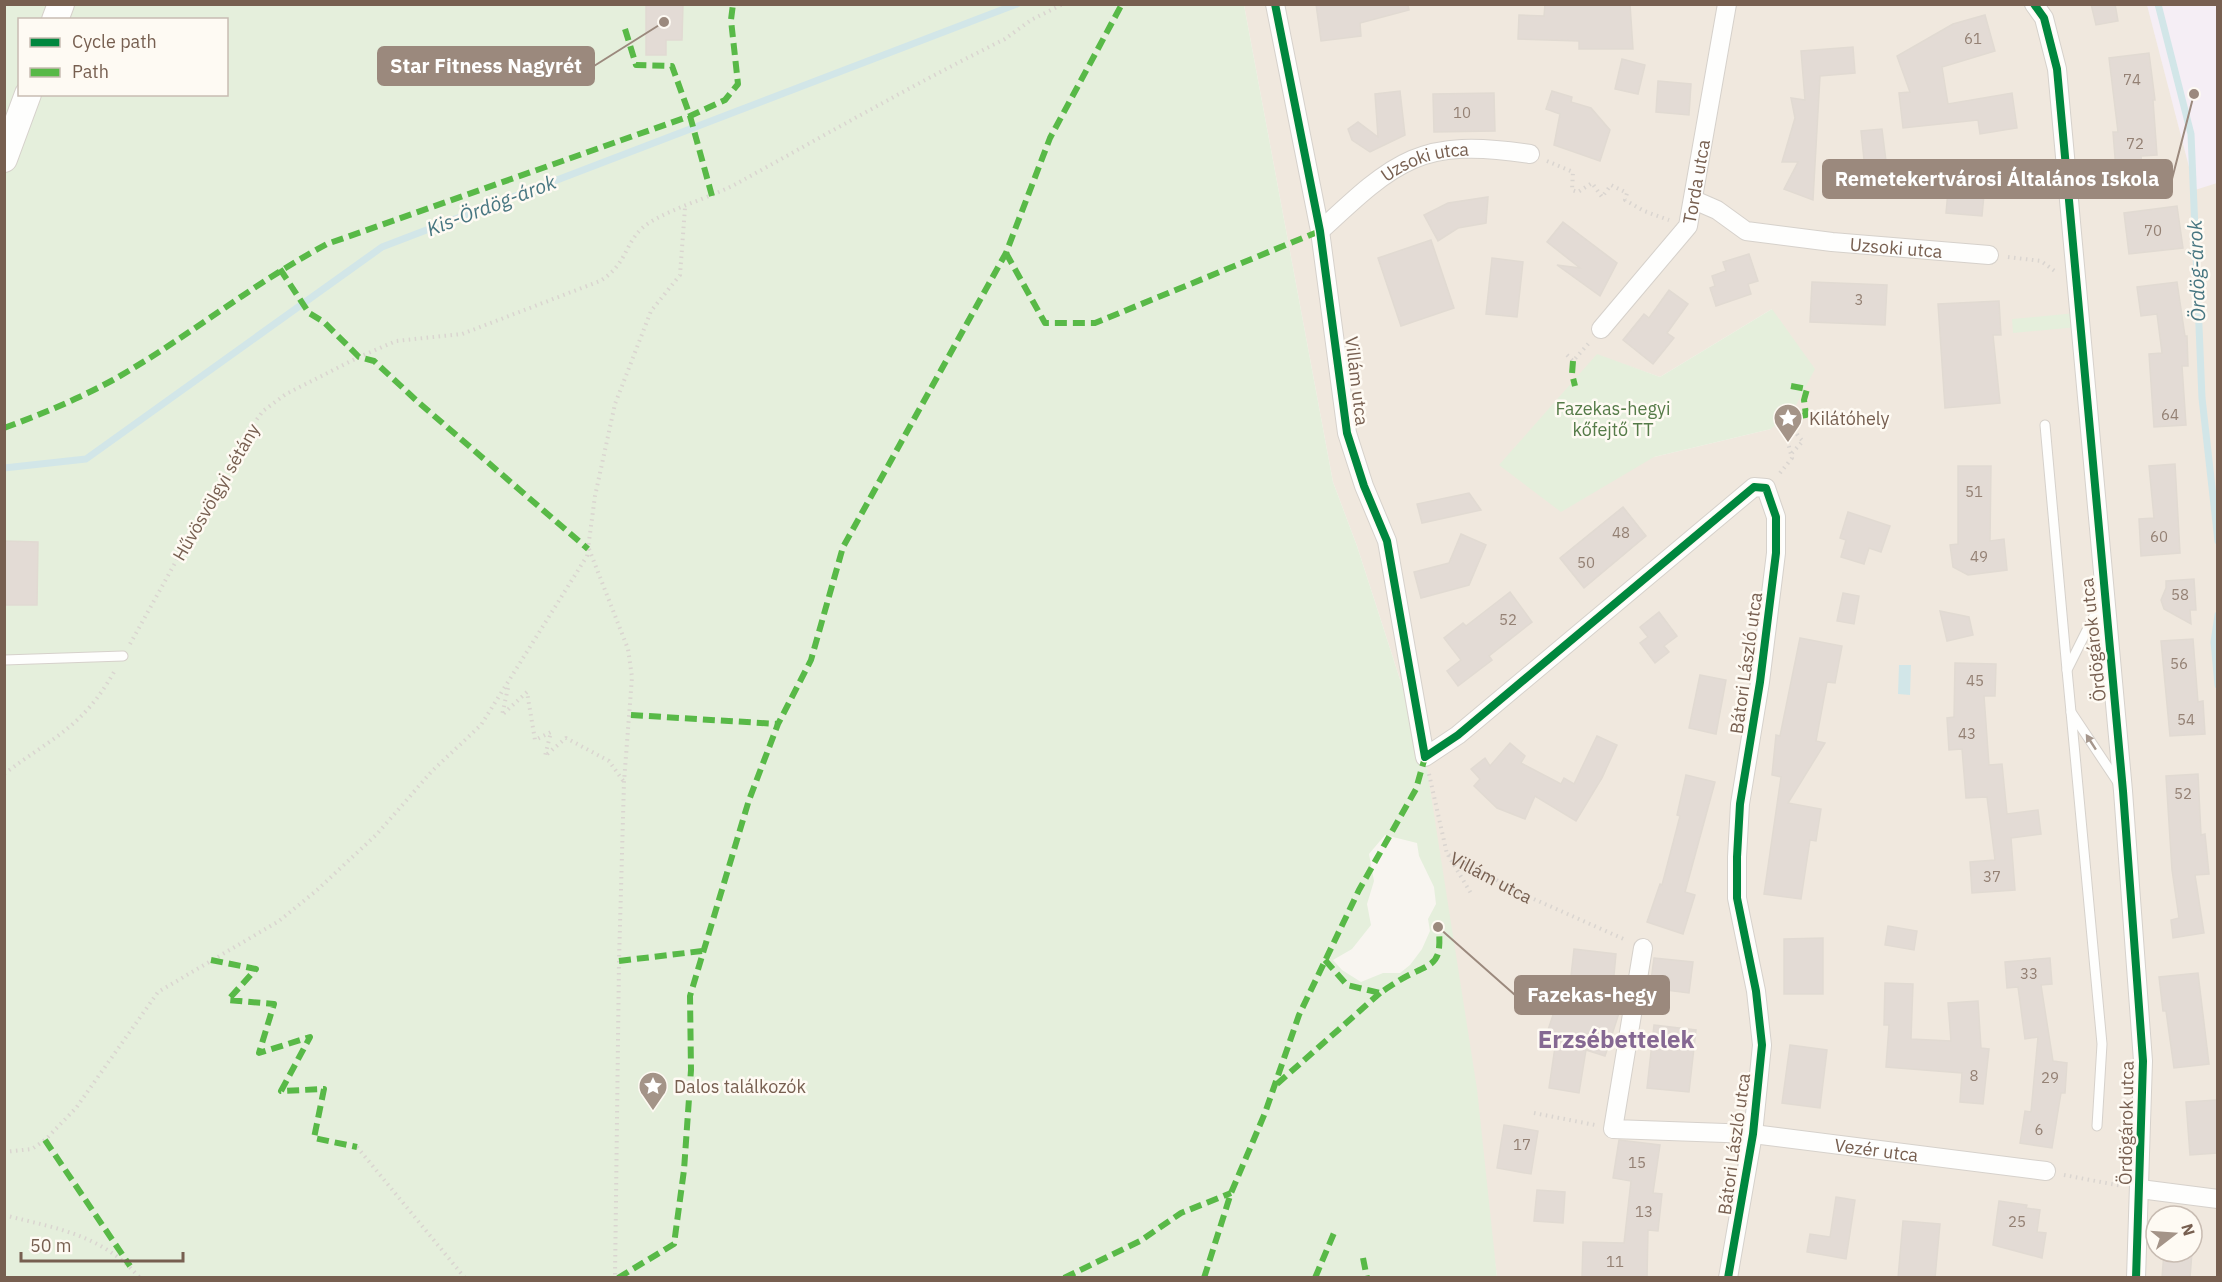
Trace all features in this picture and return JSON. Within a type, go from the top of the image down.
[{"type":"street","name":"Villám utca","points":[[1275,4],[1320,231],[1347,433],[1387,541],[1425,758]]},
{"type":"street","name":"Torda utca","points":[[1601,329],[1688,226],[1727,4]]},
{"type":"street","name":"Ördögárok utca","points":[[2034,4],[2044,18],[2057,69],[2123,791],[2143,1061],[2136,1278]]},
{"type":"street","points":[[4,159],[27,96]]},
{"type":"street","name":"Uzsoki utca","points":[[1320,231],[1373,182],[1421,155],[1473,147],[1530,154]]},
{"type":"street","name":"Uzsoki utca","points":[[1694,200],[1717,210],[1746,231],[1832,243],[1989,255]]},
{"type":"street","name":"Bátori László utca","points":[[1425,758],[1458,735],[1754,487],[1766,488],[1776,517],[1776,553],[1760,682],[1740,804],[1737,857],[1737,898],[1756,991],[1762,1045],[1753,1134],[1728,1278]]},
{"type":"street","points":[[1613,1129],[1643,948]]},
{"type":"street","name":"Vezér utca","points":[[1613,1129],[1753,1134],[2046,1171]]},
{"type":"street","points":[[2140,1189],[2217,1199]]},
{"type":"lane","name":"Ördögárok utca","points":[[2045,424],[2102,1044],[2097,1126]]},
{"type":"lane","name":"Ördögárok utca","points":[[2067,670],[2104,596]]},
{"type":"lane","points":[[4,660],[123,656]]},
{"type":"lane","name":"Ördögárok utca","points":[[2072,712],[2123,791]]},
{"type":"path","points":[[1530,154],[1573,172],[1572,190],[1578,192],[1592,183],[1602,196],[1611,184],[1627,193],[1625,201],[1644,211]]},
{"type":"path","points":[[5,1152],[32,1149],[76,1108],[158,992],[279,921],[316,891],[377,834],[432,771],[481,725],[579,570],[588,549],[595,496],[615,404],[651,311],[680,275],[685,208]]},
{"type":"path","points":[[1989,255],[2041,261],[2064,278],[2078,310]]},
{"type":"path","points":[[1568,355],[1573,361],[1601,329]]},
{"type":"path","points":[[1792,453],[1803,441],[1797,436],[1792,423],[1794,417]]},
{"type":"path","points":[[1780,473],[1792,458],[1788,443]]},
{"type":"path","points":[[588,549],[628,649],[632,687],[624,782],[615,1278]]},
{"type":"path","points":[[508,684],[502,715],[527,692],[535,740],[551,732],[545,756],[566,738],[609,761],[624,782]]},
{"type":"path","points":[[1447,854],[1472,895]]},
{"type":"path","points":[[1534,1113],[1613,1129]]},
{"type":"path","points":[[357,1147],[465,1278]]},
{"type":"path","points":[[2046,1171],[2140,1189]]},
{"type":"path","points":[[4,1215],[89,1237],[130,1266],[140,1278]]},
{"type":"shaded area","points":[[1244,5],[2217,5],[2217,1277],[1497,1277],[1425,757],[1357,546],[1333,482]],"holes":[[[1772,309],[1771,429],[1654,457],[1597,355],[1660,377]]]},
{"type":"shaded area","points":[[2147,5],[2217,5],[2217,183],[2195,190]]},
{"type":"shaded area","points":[[1899,665],[1911,665],[1910,695],[1898,694]]},
{"type":"green space","points":[[5,5],[1244,5],[1333,482],[1357,546],[1425,757],[1477,1089],[1497,1277],[5,1278]],"holes":[[[1385,835],[1417,843],[1419,856],[1434,887],[1436,904],[1428,919],[1430,931],[1422,949],[1410,965],[1400,973],[1383,973],[1361,982],[1342,970],[1333,960],[1352,949],[1371,925],[1367,904],[1374,881],[1369,854]]]},
{"type":"green space","name":"Fazekas-hegyi kőfejtő TT","points":[[1772,309],[1815,369],[1796,405],[1771,429],[1654,457],[1561,512],[1499,465],[1597,354],[1660,377]]},
{"type":"green space","points":[[2076,313],[2078,327],[2013,333],[2012,319]]},
{"type":"building","points":[[646,4],[683,4],[682,40],[666,40],[666,55],[646,55]]},
{"type":"building","points":[[1316,4],[1408,4],[1409,10],[1360,23],[1361,36],[1321,41]]},
{"type":"building","points":[[1545,4],[1630,4],[1633,49],[1579,49],[1579,41],[1518,39],[1519,15],[1544,16]]},
{"type":"building","points":[[2091,4],[2115,4],[2118,21],[2096,25]]},
{"type":"building","points":[[1985,15],[1995,51],[1942,67],[1948,104],[2012,93],[2017,128],[1980,134],[1978,120],[1903,128],[1899,93],[1910,92],[1897,56],[1953,24]]},
{"type":"building","points":[[1853,47],[1855,73],[1820,76],[1813,200],[1784,189],[1798,162],[1782,162],[1795,118],[1791,98],[1805,100],[1801,51]]},
{"type":"building","points":[[2149,53],[2155,100],[2153,100],[2157,155],[2141,156],[2142,168],[2116,170],[2113,132],[2118,132],[2109,58]]},
{"type":"building","points":[[1622,59],[1645,65],[1638,94],[1615,89]]},
{"type":"building","points":[[1658,81],[1691,84],[1689,115],[1656,112]]},
{"type":"building","points":[[1400,91],[1405,135],[1370,152],[1352,140],[1348,129],[1358,122],[1378,137],[1375,94]]},
{"type":"building","points":[[1552,91],[1572,97],[1571,102],[1591,108],[1610,130],[1600,161],[1554,145],[1560,114],[1546,109]]},
{"type":"building","points":[[1494,93],[1495,131],[1434,132],[1433,94]]},
{"type":"building","points":[[1882,129],[1888,177],[1866,179],[1861,131]]},
{"type":"building","points":[[1950,169],[1986,173],[1982,216],[1946,213]]},
{"type":"building","points":[[1488,197],[1486,223],[1458,228],[1438,241],[1424,215],[1448,203]]},
{"type":"building","points":[[2177,206],[2183,248],[2129,254],[2124,213]]},
{"type":"building","points":[[1563,222],[1617,263],[1600,296],[1557,265],[1580,268],[1547,242]]},
{"type":"building","points":[[1431,240],[1454,308],[1401,326],[1378,258]]},
{"type":"building","points":[[1749,254],[1758,281],[1748,284],[1751,294],[1716,306],[1710,288],[1715,286],[1712,276],[1726,271],[1723,262]]},
{"type":"building","points":[[1492,258],[1523,262],[1517,317],[1486,314]]},
{"type":"building","points":[[1812,282],[1887,285],[1885,325],[1810,322]]},
{"type":"building","points":[[2177,282],[2185,336],[2187,336],[2188,366],[2182,366],[2186,425],[2154,427],[2149,354],[2162,353],[2157,314],[2141,316],[2137,287]]},
{"type":"building","points":[[1669,290],[1688,304],[1667,333],[1674,338],[1653,364],[1623,340],[1644,314],[1649,318]]},
{"type":"building","points":[[1999,301],[2001,335],[1993,335],[2000,403],[1945,408],[1938,304]]},
{"type":"building","points":[[2175,464],[2180,553],[2141,556],[2139,519],[2154,518],[2149,466]]},
{"type":"building","points":[[1958,466],[1991,466],[1990,541],[2004,539],[2007,570],[1968,575],[1953,567],[1950,545],[1958,544]]},
{"type":"building","points":[[1469,493],[1481,510],[1422,523],[1417,504]]},
{"type":"building","points":[[1623,507],[1646,536],[1584,588],[1560,558]]},
{"type":"building","points":[[1848,512],[1890,526],[1881,552],[1869,548],[1864,564],[1841,557],[1846,540],[1840,538]]},
{"type":"building","points":[[1461,534],[1486,545],[1469,585],[1421,598],[1414,572],[1449,563]]},
{"type":"building","points":[[5,541],[38,542],[37,605],[5,605]]},
{"type":"building","points":[[2194,579],[2196,610],[2190,610],[2191,624],[2164,609],[2161,600],[2166,581]]},
{"type":"building","points":[[1510,592],[1532,622],[1489,656],[1492,660],[1458,686],[1447,671],[1461,660],[1444,638],[1463,623],[1466,626]]},
{"type":"building","points":[[1843,593],[1859,596],[1854,624],[1837,621]]},
{"type":"building","points":[[1940,611],[1969,617],[1973,635],[1947,641]]},
{"type":"building","points":[[1659,612],[1677,636],[1664,646],[1669,652],[1655,663],[1640,643],[1648,637],[1640,627]]},
{"type":"building","points":[[1800,638],[1842,646],[1835,683],[1827,682],[1816,741],[1825,743],[1788,803],[1821,809],[1816,841],[1810,840],[1801,899],[1764,894],[1781,777],[1772,775],[1776,735],[1780,736]]},
{"type":"building","points":[[2193,639],[2198,702],[2203,701],[2205,734],[2170,736],[2161,641]]},
{"type":"building","points":[[1955,663],[1996,664],[1995,696],[1984,696],[1989,765],[2002,764],[2007,814],[2038,810],[2041,834],[2011,838],[2015,890],[1972,893],[1970,862],[1995,860],[1987,797],[1966,798],[1962,749],[1949,750],[1947,718],[1954,717]]},
{"type":"building","points":[[1700,675],[1726,680],[1716,734],[1689,728]]},
{"type":"building","points":[[1597,736],[1617,745],[1602,778],[1576,821],[1535,796],[1525,819],[1497,808],[1474,786],[1480,779],[1471,769],[1485,758],[1490,766],[1510,743],[1525,756],[1521,763],[1561,784],[1564,778],[1574,784]]},
{"type":"building","points":[[2198,774],[2201,835],[2205,834],[2209,874],[2195,875],[2204,933],[2173,938],[2171,920],[2179,918],[2172,870],[2166,776]]},
{"type":"building","points":[[1686,775],[1715,782],[1685,892],[1695,895],[1683,934],[1647,922],[1660,884],[1662,885],[1680,816],[1677,815]]},
{"type":"building","points":[[1888,926],[1917,931],[1914,950],[1885,945]]},
{"type":"building","points":[[1823,938],[1823,994],[1784,994],[1784,939]]},
{"type":"building","points":[[1574,949],[1616,954],[1611,1007],[1620,1010],[1605,1056],[1586,1050],[1579,1093],[1549,1088],[1556,1040],[1546,1036],[1561,991],[1569,994]]},
{"type":"building","points":[[1654,958],[1693,962],[1689,993],[1650,988]]},
{"type":"building","points":[[2050,958],[2052,984],[2041,985],[2053,1061],[2067,1063],[2065,1093],[2061,1093],[2052,1148],[2020,1143],[2025,1111],[2031,1112],[2038,1037],[2025,1039],[2018,987],[2007,988],[2005,962]]},
{"type":"building","points":[[2198,973],[2209,1064],[2174,1068],[2159,977]]},
{"type":"building","points":[[1885,983],[1913,984],[1911,1039],[1951,1041],[1948,1003],[1978,1001],[1981,1048],[1989,1049],[1983,1104],[1960,1102],[1962,1073],[1886,1067],[1889,1025],[1884,1025]]},
{"type":"building","points":[[1654,1025],[1696,1030],[1689,1092],[1647,1088]]},
{"type":"building","points":[[1790,1045],[1827,1050],[1820,1108],[1782,1103]]},
{"type":"building","points":[[2217,1100],[2217,1153],[2190,1155],[2186,1102]]},
{"type":"building","points":[[1504,1125],[1538,1131],[1531,1174],[1497,1168]]},
{"type":"building","points":[[1619,1140],[1660,1145],[1653,1193],[1662,1194],[1658,1231],[1648,1230],[1647,1278],[1582,1278],[1583,1242],[1624,1243],[1631,1181],[1613,1178]]},
{"type":"building","points":[[1537,1190],[1565,1192],[1563,1223],[1534,1221]]},
{"type":"building","points":[[1836,1197],[1855,1200],[1846,1259],[1807,1252],[1810,1234],[1830,1237]]},
{"type":"building","points":[[1999,1201],[2027,1205],[2026,1208],[2040,1210],[2037,1232],[2046,1233],[2042,1258],[1993,1245]]},
{"type":"building","points":[[1903,1221],[1940,1224],[1935,1278],[1898,1278]]},
{"type":"building","points":[[2163,1264],[2191,1264],[2190,1278],[2162,1278]]},
{"type":"waterway","name":"Kis-Ördög-árok","points":[[4,468],[86,459],[382,247],[1017,4]]},
{"type":"waterway","name":"Ördög-árok","points":[[2158,4],[2191,134],[2202,398],[2218,541]]},
{"type":"waterway","name":"Ördög-árok","points":[[2218,615],[2214,642],[2218,685]]},
{"type":"marked path","points":[[4,428],[60,406],[113,380],[167,347],[272,276],[327,244],[690,116],[725,100],[738,84],[731,20],[733,4]]},
{"type":"marked path","points":[[618,1278],[674,1244],[684,1170],[691,1070],[690,996],[749,800],[778,724],[811,660],[843,547],[1006,253],[1050,138],[1122,4]]},
{"type":"marked path","points":[[625,29],[636,65],[672,66],[690,116],[712,196]]},
{"type":"marked path","points":[[1006,253],[1045,323],[1095,323],[1320,231]]},
{"type":"marked path","points":[[280,269],[309,313],[324,322],[359,357],[374,361],[588,549]]},
{"type":"marked path","points":[[1573,361],[1572,374],[1575,386]]},
{"type":"marked path","points":[[1791,386],[1807,389],[1804,400],[1806,415],[1794,417]]},
{"type":"marked path","points":[[631,715],[778,724]]},
{"type":"marked path","points":[[1204,1278],[1231,1193],[1265,1113],[1299,1015],[1359,890],[1416,789],[1425,757]]},
{"type":"marked path","points":[[1325,960],[1347,985],[1380,993],[1435,960],[1439,949],[1439,929]]},
{"type":"marked path","points":[[619,961],[702,951]]},
{"type":"marked path","points":[[211,960],[256,969],[228,1000],[274,1004],[259,1053],[310,1037],[281,1091],[324,1089],[314,1138],[357,1147]]},
{"type":"marked path","points":[[1277,1084],[1380,993]]},
{"type":"marked path","points":[[45,1140],[130,1266]]},
{"type":"marked path","points":[[1064,1278],[1140,1241],[1181,1213],[1231,1193]]},
{"type":"marked path","points":[[1315,1278],[1334,1233]]},
{"type":"marked path","points":[[1363,1258],[1367,1278]]},
{"type":"cycle path","points":[[1275,4],[1320,231],[1347,433],[1364,486],[1387,541],[1425,757],[1458,735],[1754,487],[1766,488],[1776,517],[1776,553],[1760,682],[1740,804],[1737,857],[1737,898],[1756,991],[1762,1045],[1753,1134],[1728,1278]]},
{"type":"cycle path","points":[[2034,4],[2044,18],[2057,69],[2123,791],[2143,1061],[2136,1278]]},
{"type":"place","name":"Star Fitness Nagyrét","points":[[664,22]]},
{"type":"place","name":"Remetekertvárosi Általános Iskola","points":[[2194,94]]},
{"type":"place","name":"Kilátóhely","points":[[1788,444]]},
{"type":"place","name":"Fazekas-hegy","points":[[1438,927]]},
{"type":"place","name":"Dalos találkozók","points":[[653,1112]]},
{"type":"district","name":"Erzsébettelek","points":[[1616,1039]]}]
